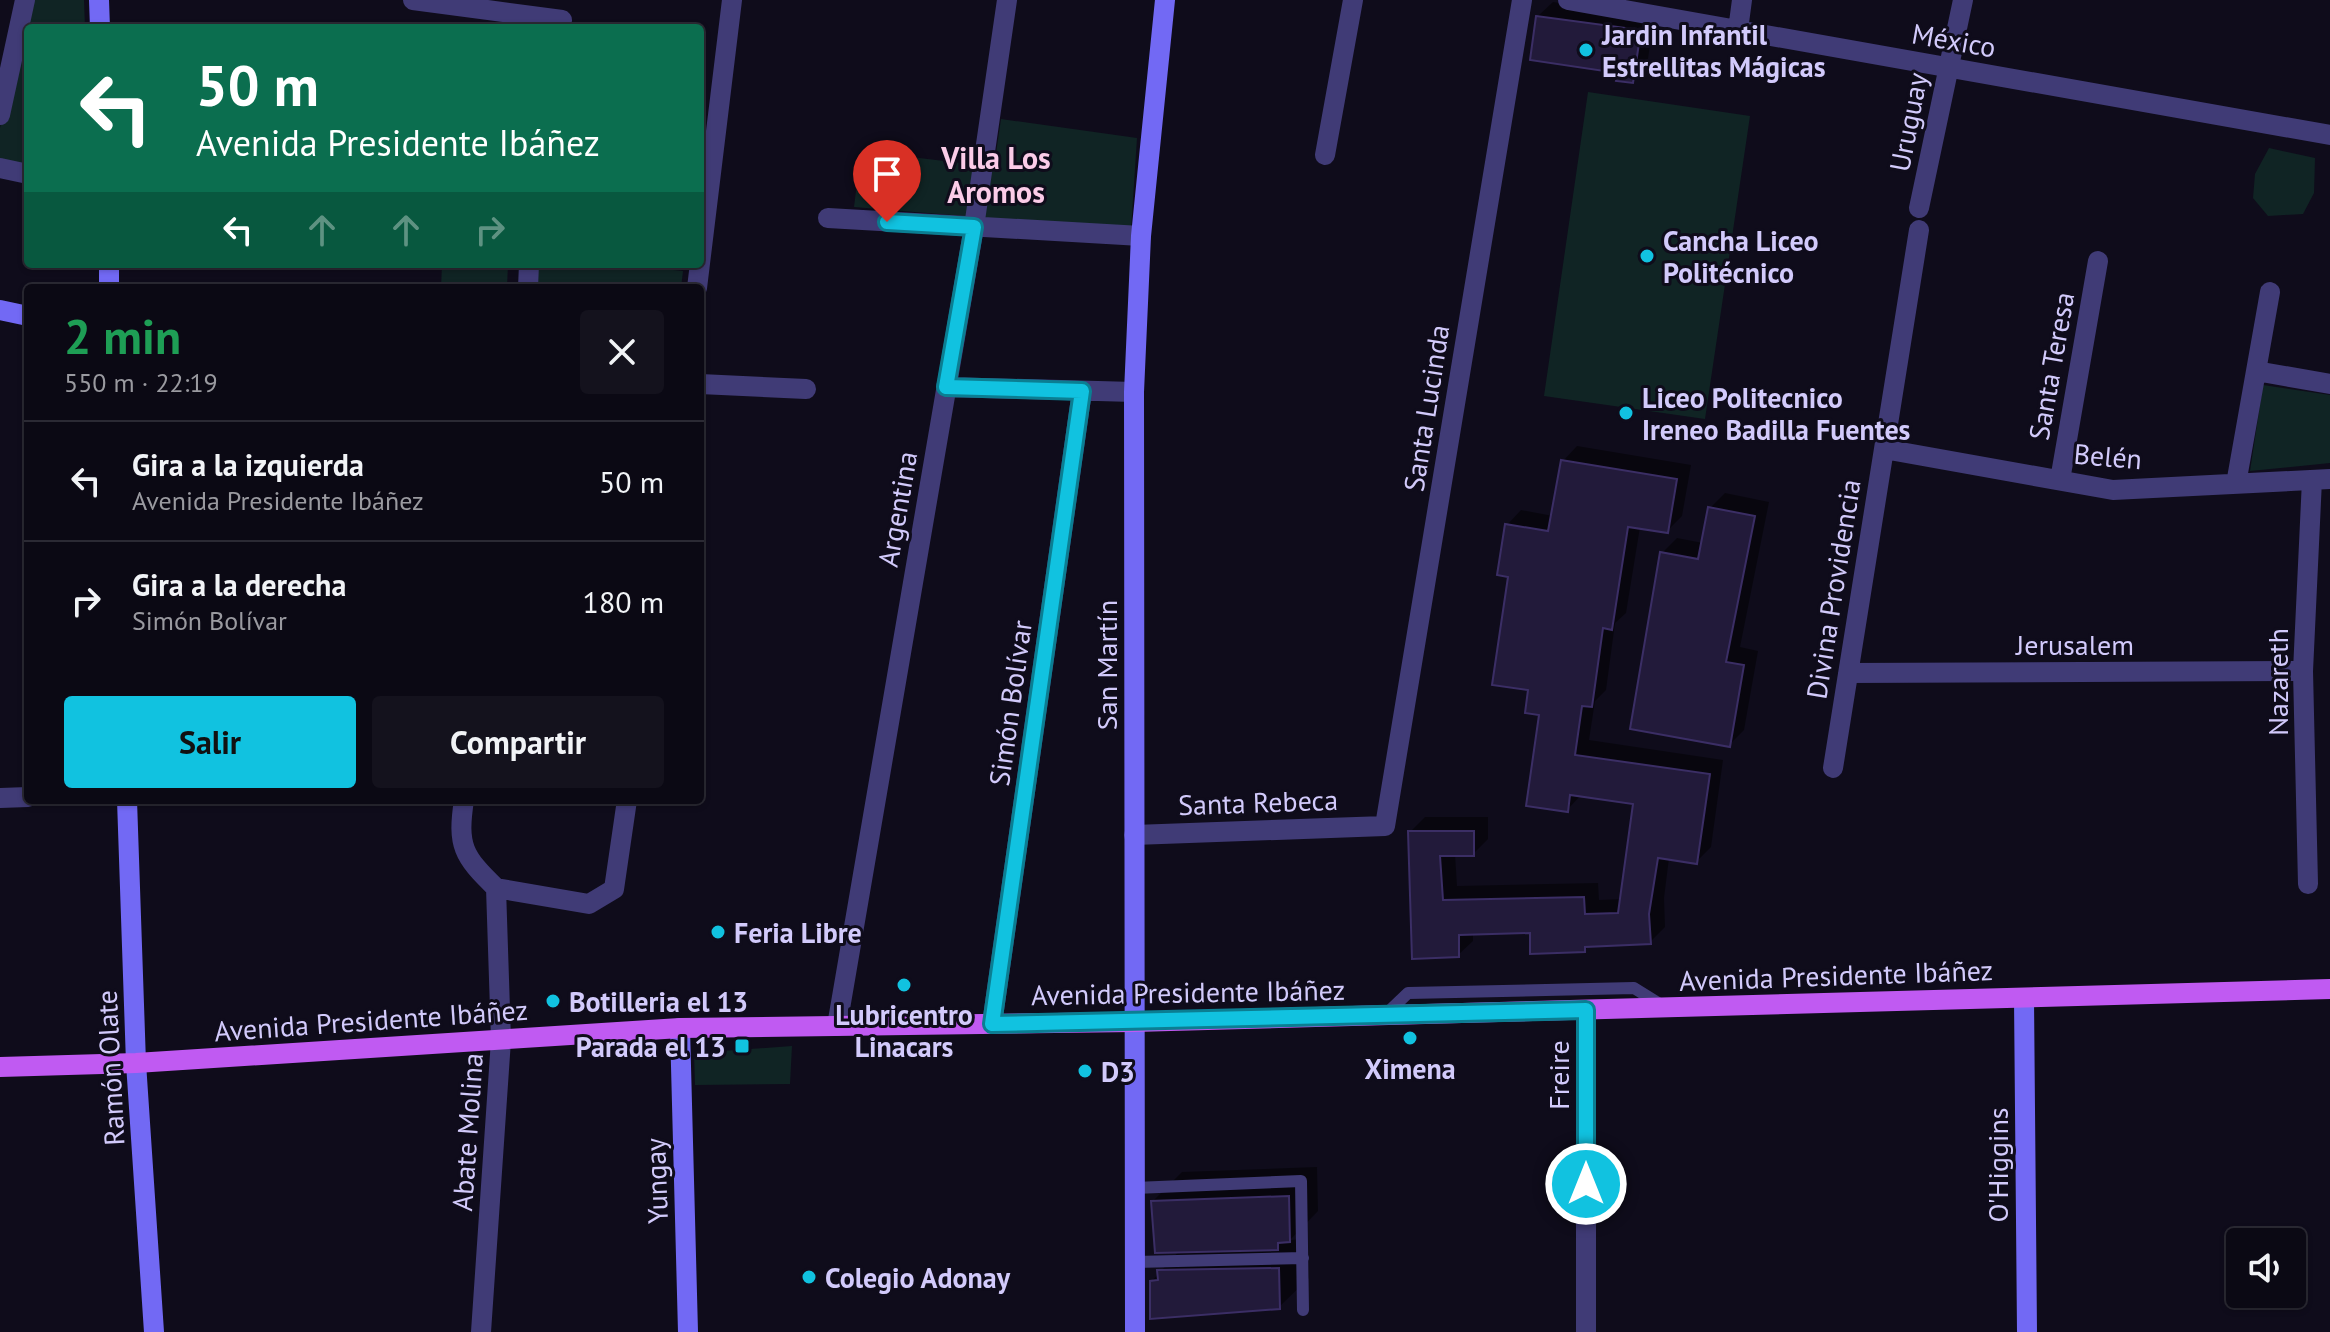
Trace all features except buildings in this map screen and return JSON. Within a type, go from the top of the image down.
[{"type":"main road","name":"Avenida Presidente Ibáñez","points":[[0,1067],[136,1063],[680,1028],[1134,1022],[2330,989]]},
{"type":"street","points":[[0,115],[25,0]]},
{"type":"street","points":[[99,0],[100,24]]},
{"type":"street","points":[[413,0],[563,16]]},
{"type":"street","points":[[704,231],[732,0]]},
{"type":"street","name":"Argentina","points":[[837,1026],[974,227],[1007,0]]},
{"type":"street","name":"San Martín","points":[[1135,1332],[1134,392],[1141,236],[1165,0]]},
{"type":"street","points":[[1325,155],[1353,0]]},
{"type":"street","name":"Santa Lucinda","points":[[1385,826],[1522,0]]},
{"type":"street","name":"México","points":[[1568,0],[2330,135]]},
{"type":"street","points":[[1738,30],[1742,0]]},
{"type":"street","name":"Uruguay","points":[[1919,208],[1963,0]]},
{"type":"street","points":[[0,168],[24,173]]},
{"type":"street","points":[[828,218],[1141,236]]},
{"type":"street","name":"Divina Providencia","points":[[1833,768],[1919,230]]},
{"type":"street","name":"Santa Teresa","points":[[2060,480],[2098,261]]},
{"type":"street","points":[[2236,484],[2270,292]]},
{"type":"street","points":[[0,310],[24,315]]},
{"type":"street","points":[[2256,371],[2330,384]]},
{"type":"street","points":[[704,384],[806,389]]},
{"type":"street","points":[[946,387],[1134,392]]},
{"type":"street","name":"Simón Bolívar","points":[[992,1024],[1082,391]]},
{"type":"street","name":"Belén","points":[[1884,449],[2113,490],[2321,480]]},
{"type":"street","name":"Nazareth","points":[[2308,884],[2303,671],[2321,480]]},
{"type":"street","name":"Jerusalem","points":[[1848,673],[2303,671]]},
{"type":"street","points":[[0,798],[24,797]]},
{"type":"street","name":"Ramón Olate","points":[[127,804],[136,1063],[154,1332]]},
{"type":"street","points":[[463,804],[458,837],[476,869],[496,888],[589,904],[614,889],[626,804]]},
{"type":"street","name":"Santa Rebeca","points":[[1134,835],[1385,826]]},
{"type":"street","name":"Abate Molina","points":[[481,1332],[501,1040],[496,888]]},
{"type":"street","name":"O'Higgins","points":[[2024,998],[2027,1332]]},
{"type":"street","name":"Freire","points":[[1586,1010],[1586,1332]]},
{"type":"street","name":"Yungay","points":[[680,1028],[688,1332]]},
{"type":"lane","points":[[1385,1015],[1408,993],[1634,988],[1665,1008]]},
{"type":"lane","points":[[1135,1188],[1301,1181],[1303,1310]]},
{"type":"lane","points":[[1135,1262],[1303,1258]]},
{"type":"green space","points":[[28,0],[84,0],[85,24],[24,24],[24,165],[0,161],[0,128]]},
{"type":"green space","name":"Cancha Liceo Politécnico","points":[[1588,92],[1750,116],[1705,419],[1544,396]]},
{"type":"green space","points":[[1001,119],[1137,138],[1131,230],[854,207],[861,151],[994,167]]},
{"type":"green space","points":[[2269,148],[2315,158],[2314,193],[2303,214],[2268,216],[2253,198],[2255,174]]},
{"type":"green space","points":[[442,268],[508,268],[507,284],[441,284]]},
{"type":"green space","points":[[537,268],[683,271],[681,284],[535,284]]},
{"type":"green space","points":[[2263,385],[2330,395],[2330,463],[2250,471]]},
{"type":"green space","points":[[792,1046],[790,1084],[695,1085],[694,1053]]},
{"type":"place","name":"Jardin Infantil Estrellitas Mágicas","points":[[1586,50]]},
{"type":"place","name":"Cancha Liceo Politécnico","points":[[1647,256]]},
{"type":"place","name":"Liceo Politecnico Ireneo Badilla Fuentes","points":[[1626,413]]},
{"type":"place","name":"Feria Libre","points":[[718,932]]},
{"type":"place","name":"Lubricentro Linacars","points":[[904,985]]},
{"type":"place","name":"Botilleria el 13","points":[[553,1001]]},
{"type":"place","name":"Ximena","points":[[1410,1038]]},
{"type":"place","name":"Parada el 13","points":[[742,1046]]},
{"type":"place","name":"D3","points":[[1085,1071]]},
{"type":"place","name":"Colegio Adonay","points":[[809,1277]]},
{"type":"district","name":"Villa Los Aromos","points":[[996,174]]},
{"type":"route","points":[[887,222],[974,227],[946,387],[1082,391],[992,1024],[1586,1010],[1586,1184]]}]
